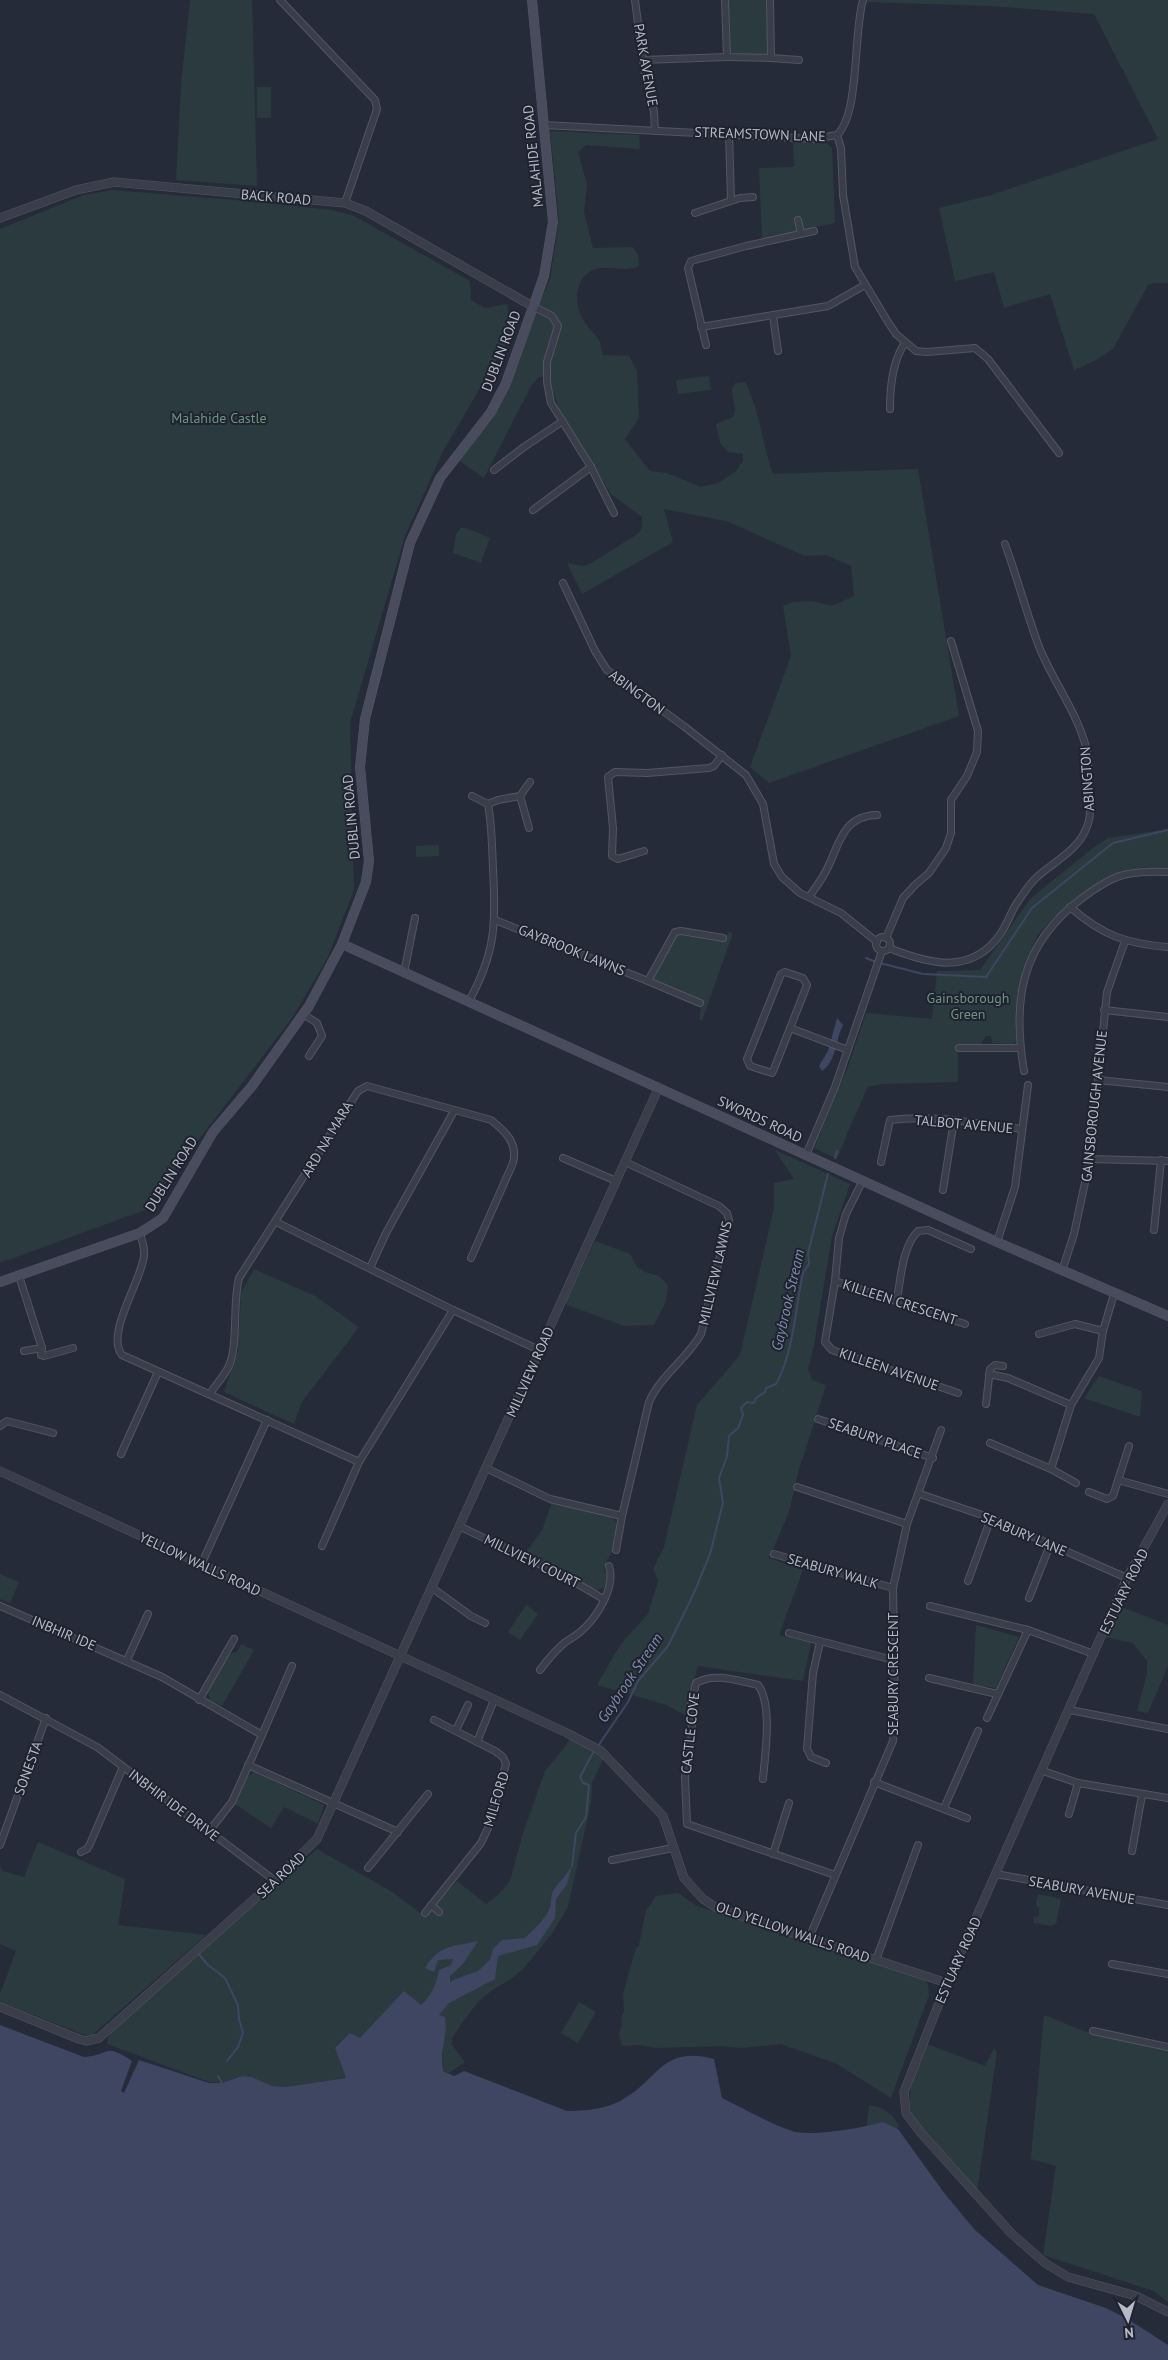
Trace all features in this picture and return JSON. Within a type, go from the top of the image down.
[{"type":"main road","name":"MALAHIDE ROAD","points":[[532,0],[553,222],[544,276],[532,306]]},
{"type":"main road","name":"DUBLIN ROAD","points":[[0,1282],[140,1233],[163,1218],[213,1132],[252,1086],[303,1014],[334,962],[366,882],[370,860],[360,767],[365,720],[410,543],[440,478],[491,412],[506,383],[532,306]]},
{"type":"main road","name":"SWORDS ROAD","points":[[342,944],[997,1242],[1168,1316]]},
{"type":"street","points":[[280,0],[376,103],[377,109],[345,203]]},
{"type":"street","name":"PARK AVENUE","points":[[635,0],[643,60],[654,112],[655,131]]},
{"type":"street","points":[[724,0],[727,57]]},
{"type":"street","points":[[770,0],[770,58]]},
{"type":"street","name":"STREAMSTOWN LANE","points":[[544,125],[813,138],[836,135],[845,123],[852,88],[858,20],[863,0]]},
{"type":"street","points":[[643,60],[727,57],[799,60]]},
{"type":"street","points":[[729,134],[732,200]]},
{"type":"street","points":[[836,135],[841,148],[842,186],[850,246],[855,267],[896,334],[916,350],[926,352],[975,348],[988,359],[1059,453]]},
{"type":"street","name":"BACK ROAD","points":[[0,218],[76,190],[114,182],[345,203],[366,211],[532,306]]},
{"type":"street","points":[[694,214],[732,200],[753,197]]},
{"type":"street","points":[[798,220],[801,234]]},
{"type":"street","points":[[706,346],[688,268],[691,261],[814,231]]},
{"type":"street","points":[[701,327],[773,316],[833,304],[865,285]]},
{"type":"street","points":[[532,306],[552,316],[558,326],[547,362],[547,382],[551,402],[591,467],[614,513]]},
{"type":"street","points":[[773,316],[778,350]]},
{"type":"street","points":[[890,409],[890,393],[899,352],[905,343]]},
{"type":"street","points":[[494,470],[562,421]]},
{"type":"street","points":[[533,510],[591,467]]},
{"type":"street","name":"ABINGTON","points":[[889,948],[919,960],[938,964],[955,963],[979,954],[1001,933],[1022,895],[1037,876],[1075,846],[1086,830],[1090,819],[1089,765],[1084,741],[1078,723],[1056,684],[1038,645],[1005,544]]},
{"type":"street","name":"ABINGTON","points":[[562,583],[595,651],[607,670],[746,775],[758,793],[768,824],[773,859],[777,870],[788,883],[809,897],[841,913],[877,942],[878,949],[882,951]]},
{"type":"street","points":[[886,938],[903,898],[914,885],[929,873],[946,848],[951,833],[951,800],[970,770],[977,752],[978,731],[951,641]]},
{"type":"street","points":[[644,851],[618,859],[612,856],[613,828],[608,784],[610,774],[709,768],[714,766],[722,755]]},
{"type":"street","points":[[472,796],[488,804],[520,796],[530,782]]},
{"type":"street","points":[[520,796],[529,828]]},
{"type":"street","points":[[468,1001],[486,967],[495,920],[492,839],[488,804]]},
{"type":"street","points":[[809,897],[828,868],[841,835],[866,815],[877,815]]},
{"type":"street","points":[[1024,1071],[1020,1048],[1021,993],[1026,968],[1035,946],[1051,924],[1070,907],[1112,877],[1139,871],[1168,872]]},
{"type":"street","points":[[1070,907],[1095,927],[1125,941],[1168,947]]},
{"type":"street","points":[[404,973],[415,918]]},
{"type":"street","name":"GAYBROOK LAWNS","points":[[495,920],[700,1003]]},
{"type":"street","points":[[648,981],[675,932],[682,931],[723,938]]},
{"type":"street","points":[[806,1155],[835,1088],[882,951],[889,948],[890,942],[886,938]]},
{"type":"street","points":[[877,942],[880,939],[886,938]]},
{"type":"street","name":"GAINSBOROUGH AVENUE","points":[[1062,1271],[1074,1234],[1090,1159],[1104,1010],[1110,977],[1125,941]]},
{"type":"street","points":[[785,972],[803,978],[807,985],[790,1028],[772,1073],[750,1066],[747,1059],[781,974],[785,972]]},
{"type":"street","points":[[1104,1010],[1168,1017]]},
{"type":"street","points":[[303,1014],[317,1023],[322,1036],[309,1056]]},
{"type":"street","points":[[790,1028],[848,1050]]},
{"type":"street","points":[[959,1048],[1020,1048]]},
{"type":"street","points":[[1098,1080],[1168,1087]]},
{"type":"street","points":[[997,1242],[1015,1187],[1028,1085]]},
{"type":"street","name":"ARD NA MARA","points":[[210,1394],[228,1368],[232,1353],[235,1295],[239,1278],[251,1257],[276,1222],[348,1103],[358,1091],[367,1086],[491,1120],[505,1132],[514,1146],[513,1162],[472,1258]]},
{"type":"street","name":"MILLVIEW ROAD","points":[[400,1656],[659,1087]]},
{"type":"street","points":[[370,1268],[386,1233],[454,1111]]},
{"type":"street","name":"TALBOT AVENUE","points":[[881,1162],[890,1120],[902,1118],[954,1120],[1022,1130]]},
{"type":"street","points":[[943,1190],[954,1120]]},
{"type":"street","points":[[563,1158],[616,1181]]},
{"type":"street","points":[[1090,1159],[1165,1160],[1154,1230]]},
{"type":"street","name":"MILLVIEW LAWNS","points":[[616,1550],[622,1516],[649,1402],[658,1385],[695,1344],[701,1334],[729,1220],[727,1213],[719,1206],[625,1162]]},
{"type":"street","points":[[835,1281],[842,1225],[863,1180]]},
{"type":"street","points":[[276,1222],[453,1310],[539,1350]]},
{"type":"street","points":[[897,1299],[908,1250],[918,1231],[928,1230],[971,1249]]},
{"type":"street","points":[[140,1233],[144,1246],[142,1264],[118,1330],[116,1344],[122,1355],[359,1462]]},
{"type":"street","points":[[19,1276],[42,1348],[41,1355],[44,1356],[73,1348]]},
{"type":"street","name":"KILLEEN CRESCENT","points":[[835,1281],[897,1299],[966,1324]]},
{"type":"street","name":"KILLEEN AVENUE","points":[[835,1281],[825,1342],[828,1347],[958,1393]]},
{"type":"street","points":[[1051,1469],[1071,1405],[1099,1358],[1103,1345],[1103,1331],[1114,1294]]},
{"type":"street","points":[[322,1546],[359,1462],[453,1310]]},
{"type":"street","points":[[1039,1334],[1075,1324],[1103,1331]]},
{"type":"street","points":[[24,1351],[42,1348]]},
{"type":"street","points":[[986,1404],[989,1374],[992,1366],[1003,1366]]},
{"type":"street","points":[[121,1454],[158,1372]]},
{"type":"street","points":[[989,1374],[1008,1378],[1071,1405]]},
{"type":"street","name":"SEABURY PLACE","points":[[818,1419],[932,1458]]},
{"type":"street","points":[[201,1565],[267,1420]]},
{"type":"street","points":[[0,1426],[7,1421],[53,1433]]},
{"type":"street","name":"SEABURY CRESCENT","points":[[809,1938],[874,1782],[893,1742],[895,1714],[892,1660],[893,1588],[908,1524],[941,1430]]},
{"type":"street","points":[[990,1443],[1051,1469],[1076,1484]]},
{"type":"street","points":[[1089,1492],[1107,1499],[1113,1496],[1129,1446]]},
{"type":"street","points":[[486,1468],[550,1499],[622,1516]]},
{"type":"street","name":"YELLOW WALLS ROAD","points":[[0,1471],[400,1656]]},
{"type":"street","points":[[1118,1480],[1168,1494]]},
{"type":"street","points":[[797,1487],[908,1524]]},
{"type":"street","name":"SEABURY LANE","points":[[920,1494],[991,1518],[1127,1578]]},
{"type":"street","name":"ESTUARY ROAD","points":[[1168,1504],[1127,1578],[1043,1772],[947,1983],[904,2092],[904,2103],[910,2120],[1011,2233],[1045,2263],[1068,2276],[1136,2296],[1168,2312]]},
{"type":"street","points":[[968,1581],[991,1518]]},
{"type":"street","name":"MILLVIEW COURT","points":[[459,1526],[578,1583],[603,1598]]},
{"type":"street","points":[[1029,1598],[1050,1545]]},
{"type":"street","name":"SEABURY WALK","points":[[774,1554],[893,1588]]},
{"type":"street","points":[[540,1670],[561,1645],[579,1633],[588,1623],[611,1581],[609,1566]]},
{"type":"street","points":[[431,1587],[471,1616],[485,1623]]},
{"type":"street","name":"INBHIR IDE","points":[[0,1606],[127,1660],[162,1677],[262,1735]]},
{"type":"street","points":[[930,1606],[1028,1630],[1094,1654]]},
{"type":"street","points":[[127,1660],[148,1614]]},
{"type":"street","points":[[987,1718],[1028,1630]]},
{"type":"street","points":[[789,1633],[892,1660]]},
{"type":"street","points":[[199,1700],[234,1639]]},
{"type":"street","points":[[820,1642],[814,1673],[807,1749],[811,1757],[826,1763]]},
{"type":"street","points":[[400,1656],[494,1700],[477,1742]]},
{"type":"street","name":"SEA ROAD","points":[[0,2007],[79,2039],[93,2041],[310,1848],[320,1833],[400,1656]]},
{"type":"street","points":[[210,1830],[232,1802],[292,1666]]},
{"type":"street","points":[[929,1678],[997,1694]]},
{"type":"street","name":"CASTLE COVE","points":[[763,1779],[766,1734],[764,1694],[758,1685],[728,1679],[703,1679],[696,1683],[691,1706],[692,1734],[685,1777],[687,1824],[772,1854]]},
{"type":"street","points":[[0,1695],[46,1718]]},
{"type":"street","name":"OLD YELLOW WALLS ROAD","points":[[494,1700],[600,1750],[662,1816],[672,1837],[673,1848],[684,1878],[703,1899],[717,1908],[947,1983]]},
{"type":"street","points":[[456,1730],[468,1705]]},
{"type":"street","points":[[1070,1710],[1168,1729]]},
{"type":"street","name":"INBHIR IDE DRIVE","points":[[46,1718],[97,1747],[210,1830],[270,1877]]},
{"type":"street","name":"SONESTA","points":[[0,1846],[46,1718]]},
{"type":"street","name":"MILFORD","points":[[425,1913],[480,1843],[489,1826],[506,1764],[503,1757],[495,1751],[434,1720]]},
{"type":"street","points":[[944,1808],[978,1731]]},
{"type":"street","points":[[248,1765],[398,1832]]},
{"type":"street","points":[[81,1852],[87,1849],[90,1844],[123,1767]]},
{"type":"street","points":[[1043,1772],[1078,1783],[1168,1798]]},
{"type":"street","points":[[874,1782],[967,1818]]},
{"type":"street","points":[[1069,1814],[1078,1783]]},
{"type":"street","points":[[368,1868],[428,1794]]},
{"type":"street","points":[[1132,1851],[1142,1795]]},
{"type":"street","points":[[789,1803],[772,1854],[835,1875]]},
{"type":"street","points":[[876,1960],[918,1845]]},
{"type":"street","points":[[612,1860],[673,1848]]},
{"type":"street","name":"SEABURY AVENUE","points":[[996,1874],[1168,1905]]},
{"type":"street","points":[[431,1905],[439,1912]]},
{"type":"street","points":[[1112,1964],[1168,1974]]},
{"type":"street","points":[[1093,2031],[1168,2047]]},
{"type":"green space","points":[[190,0],[252,0],[257,186],[176,180],[181,85]]},
{"type":"green space","points":[[726,0],[769,0],[770,52],[765,57],[728,52]]},
{"type":"green space","points":[[867,0],[1168,0],[1168,283],[1148,285],[1113,349],[1096,360],[1074,370],[1050,294],[1004,308],[994,272],[955,281],[939,208],[991,195],[1158,139],[1094,14],[992,6],[867,2]]},
{"type":"green space","points":[[257,87],[271,87],[271,118],[257,118]]},
{"type":"green space","points":[[550,131],[639,135],[640,149],[586,145],[578,152],[587,184],[584,212],[593,248],[633,247],[638,255],[639,266],[628,269],[602,268],[589,272],[583,277],[577,299],[580,314],[599,340],[603,355],[629,356],[637,371],[639,418],[625,439],[650,471],[667,473],[701,487],[718,483],[735,472],[743,461],[743,454],[728,452],[720,443],[716,424],[733,417],[735,411],[732,389],[735,383],[745,382],[758,416],[773,474],[918,469],[959,716],[769,783],[750,767],[791,656],[783,606],[794,602],[812,601],[832,606],[854,596],[851,566],[826,555],[805,556],[726,521],[664,509],[673,542],[582,594],[567,563],[582,566],[590,564],[639,533],[642,527],[642,517],[611,494],[560,411],[551,384],[545,377],[539,377],[531,386],[484,478],[458,460],[496,413],[533,316],[550,280],[559,221]]},
{"type":"green space","points":[[793,141],[826,143],[832,148],[835,223],[762,238],[759,168],[794,167]]},
{"type":"green space","name":"Malahide Castle","points":[[112,190],[332,210],[354,216],[470,281],[471,300],[485,308],[507,304],[509,316],[516,327],[443,451],[405,536],[350,723],[354,890],[327,959],[292,1018],[145,1210],[0,1263],[0,229],[84,195]]},
{"type":"green space","points":[[709,376],[711,390],[678,394],[676,380]]},
{"type":"green space","points":[[460,528],[466,528],[490,538],[481,563],[453,553],[456,535]]},
{"type":"green space","name":"Gainsborough Green","points":[[1168,829],[1168,869],[1144,867],[1120,871],[1099,882],[1052,919],[1037,936],[1025,964],[1018,990],[1018,1037],[1016,1042],[1011,1044],[992,1043],[991,1036],[986,1036],[981,1044],[958,1045],[958,1082],[883,1084],[868,1087],[837,1159],[814,1148],[849,1064],[866,1013],[932,1019],[937,971],[980,970],[1031,898],[1108,838]]},
{"type":"green space","points":[[439,845],[439,856],[416,857],[416,846]]},
{"type":"green space","points":[[728,932],[733,933],[702,1021],[699,1019],[702,1002],[653,980],[674,937],[679,935],[722,942],[725,941]]},
{"type":"green space","points":[[775,1150],[850,1184],[832,1236],[814,1345],[808,1369],[812,1380],[826,1385],[798,1473],[789,1512],[769,1558],[803,1570],[779,1635],[811,1642],[803,1681],[698,1666],[685,1715],[664,1704],[597,1685],[620,1645],[648,1614],[658,1581],[653,1569],[664,1547],[697,1405],[740,1355],[774,1208],[774,1183],[794,1179]]},
{"type":"green space","points":[[595,1241],[630,1254],[637,1267],[645,1272],[659,1276],[668,1285],[666,1301],[654,1325],[624,1326],[565,1304]]},
{"type":"green space","points":[[254,1269],[315,1296],[359,1327],[302,1402],[294,1424],[224,1392],[238,1351],[241,1293]]},
{"type":"green space","points":[[1099,1376],[1142,1391],[1140,1417],[1084,1398]]},
{"type":"green space","points":[[552,1503],[612,1518],[618,1524],[615,1547],[607,1560],[604,1570],[608,1578],[604,1588],[597,1590],[524,1555],[542,1530]]},
{"type":"green space","points":[[0,1574],[19,1582],[10,1603],[0,1599]]},
{"type":"green space","points":[[526,1605],[538,1614],[520,1640],[508,1632]]},
{"type":"green space","points":[[1119,1606],[1168,1625],[1168,1666],[1148,1713],[1137,1711],[1147,1674],[1147,1661],[1133,1643],[1106,1637]]},
{"type":"green space","points":[[976,1625],[1019,1637],[996,1688],[973,1685]]},
{"type":"green space","points":[[241,1644],[254,1650],[222,1706],[210,1700],[208,1691],[229,1654],[237,1652]]},
{"type":"green space","points":[[571,1735],[605,1755],[592,1783],[591,1803],[568,1907],[551,1935],[523,1969],[478,2002],[462,2023],[452,2038],[452,2045],[465,2062],[449,2073],[443,2070],[442,2054],[446,2030],[360,2038],[335,2048],[346,2078],[285,2087],[272,2086],[252,2077],[242,2076],[222,2083],[209,2082],[107,2044],[109,2036],[118,2025],[317,1849],[394,1893],[425,1917],[457,1881],[486,1904],[498,1895],[510,1881],[523,1833],[545,1771],[567,1744]]},
{"type":"green space","points":[[254,1772],[324,1805],[318,1824],[284,1807],[271,1828],[235,1804],[247,1777]]},
{"type":"green space","points":[[38,1842],[125,1879],[118,1925],[206,1935],[90,2037],[0,2002],[0,1994],[16,1951],[0,1944],[0,1866],[3,1871],[24,1877]]},
{"type":"green space","points":[[678,1893],[697,1906],[923,1978],[928,1984],[929,1995],[891,2098],[837,2064],[781,2044],[742,2048],[721,2046],[657,2048],[638,2045],[622,2046],[619,2034],[624,2011],[623,1993],[636,1948],[639,1945],[646,1911],[656,1896]]},
{"type":"green space","points":[[1038,1894],[1061,1899],[1056,1924],[1052,1926],[1033,1923],[1034,1917],[1039,1916],[1039,1908],[1036,1905]]},
{"type":"green space","points":[[579,2002],[596,2012],[578,2043],[561,2033]]},
{"type":"green space","points":[[1044,2015],[1084,2031],[1168,2049],[1168,2302],[1154,2291],[1043,2255],[1056,2166],[1031,2159]]},
{"type":"green space","points":[[927,2044],[985,2066],[994,2048],[997,2052],[977,2192],[912,2116],[910,2106],[911,2088]]},
{"type":"green space","points":[[869,2105],[887,2111],[899,2126],[897,2128],[866,2131]]},
{"type":"water","points":[[837,1018],[843,1025],[833,1056],[827,1067],[822,1071],[819,1066],[828,1051]]},
{"type":"water","points":[[572,1866],[567,1884],[556,1899],[555,1918],[537,1945],[498,1956],[495,1979],[449,2003],[439,2015],[445,2017],[446,2030],[442,2054],[443,2071],[454,2076],[464,2071],[567,2111],[580,2111],[614,2104],[633,2093],[661,2067],[671,2061],[682,2057],[696,2056],[714,2059],[722,2098],[783,2128],[800,2133],[811,2133],[850,2129],[882,2122],[898,2129],[945,2194],[975,2230],[1038,2285],[1106,2308],[1131,2321],[1168,2345],[1168,2360],[0,2360],[0,2025],[84,2057],[108,2051],[123,2055],[132,2061],[121,2091],[124,2093],[139,2060],[209,2083],[222,2083],[242,2076],[252,2077],[272,2086],[285,2087],[346,2078],[335,2048],[350,2033],[360,2038],[404,1991],[421,2005],[433,1989],[439,1970],[451,1965],[453,1959],[438,1960],[434,1972],[425,1968],[442,1950],[478,1941],[463,1964],[450,1976],[450,1983],[453,1980],[478,1971],[490,1960],[493,1949],[502,1940],[525,1938],[546,1916],[550,1907],[553,1890]]},
{"type":"waterway","name":"Gaybrook Stream","points":[[986,977],[1032,908],[1113,843],[1168,830]]},
{"type":"waterway","points":[[866,958],[876,962]]},
{"type":"waterway","points":[[880,963],[923,974],[987,977]]},
{"type":"waterway","name":"Gaybrook Stream","points":[[835,1158],[837,1151]]},
{"type":"waterway","name":"Gaybrook Stream","points":[[598,1746],[628,1702],[638,1681],[668,1646],[694,1593],[710,1554],[723,1503],[719,1478],[727,1456],[729,1436],[738,1428],[743,1415],[741,1408],[747,1402],[754,1403],[756,1398],[765,1392],[766,1388],[776,1384],[787,1358],[803,1273],[809,1264],[808,1253],[828,1174]]},
{"type":"waterway","name":"Gaybrook Stream","points":[[572,1866],[576,1833],[586,1817],[589,1785],[583,1783],[580,1777],[595,1749]]},
{"type":"waterway","points":[[198,1953],[208,1965],[225,1978],[238,2005],[243,2033],[238,2047],[227,2061]]},
{"type":"waterway","points":[[218,2076],[222,2083]]}]
